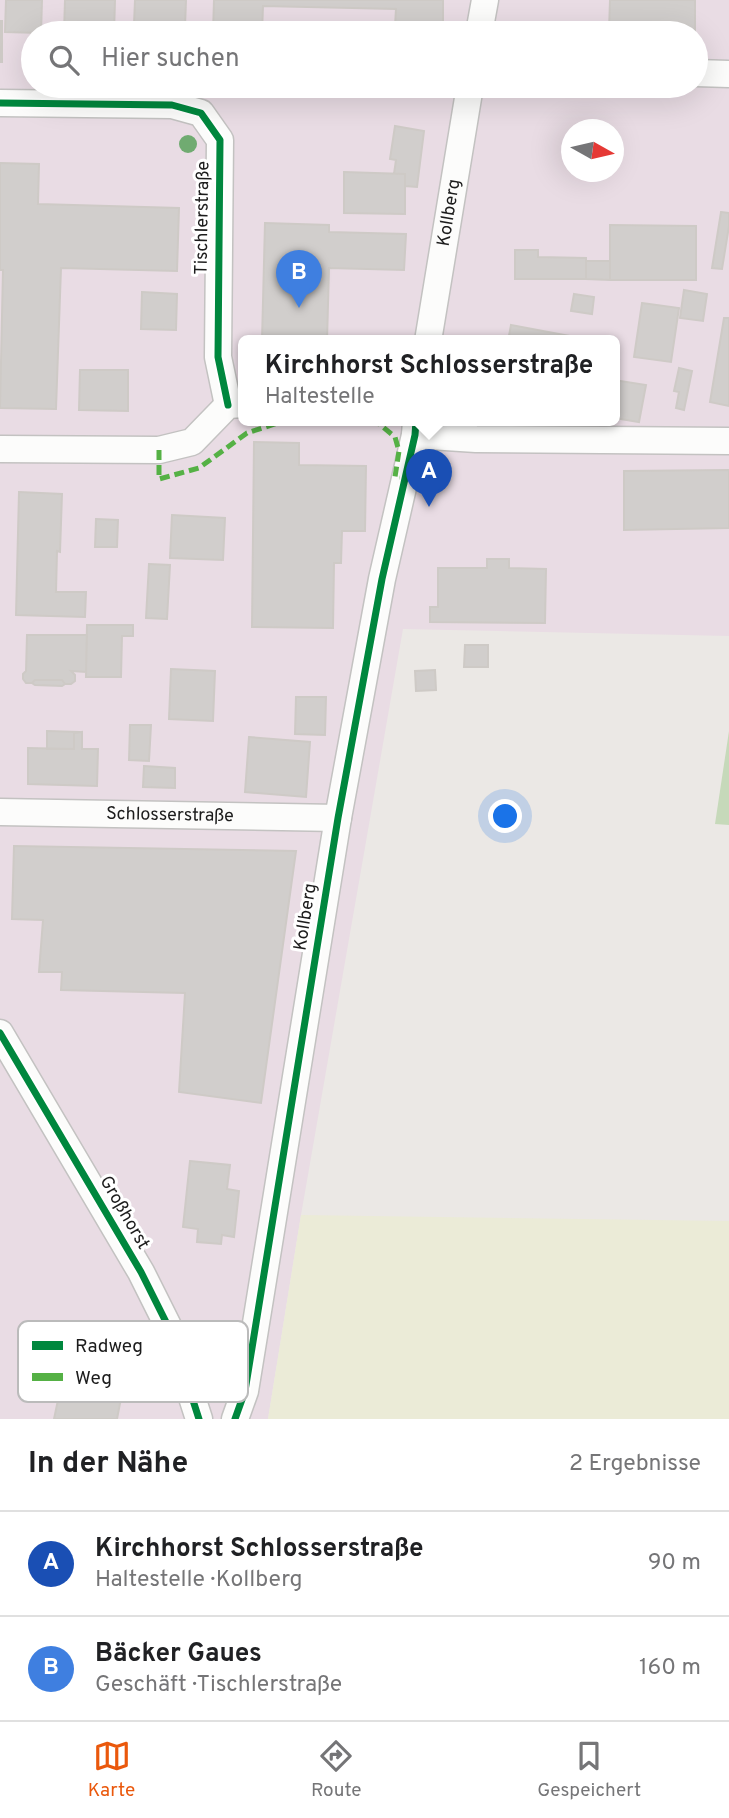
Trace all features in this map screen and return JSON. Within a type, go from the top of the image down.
[{"type":"street","points":[[481,21],[485,0]]},
{"type":"street","points":[[708,73],[729,74]]},
{"type":"street","name":"Kollberg","points":[[429,335],[468,98]]},
{"type":"street","name":"Tischlerstraße","points":[[0,103],[172,105],[201,113],[220,140],[218,357],[236,405],[192,442],[159,450],[0,449]]},
{"type":"street","points":[[416,428],[476,439],[729,441]]},
{"type":"street","name":"Kollberg","points":[[248,1373],[338,818],[382,579],[416,428]]},
{"type":"street","name":"Schlosserstraße","points":[[0,812],[338,818]]},
{"type":"street","name":"Großhorst","points":[[0,1033],[141,1272],[166,1321]]},
{"type":"street","name":"Großhorst","points":[[194,1402],[199,1419]]},
{"type":"street","name":"Kollberg","points":[[235,1419],[241,1402]]},
{"type":"shaded area","points":[[0,0],[729,0],[729,636],[403,629],[268,1419],[0,1419]]},
{"type":"green space","points":[[729,731],[729,825],[715,824]]},
{"type":"green space","points":[[301,1215],[729,1221],[729,1419],[268,1419]]},
{"type":"building","points":[[6,0],[42,0],[41,21],[21,21],[21,32],[5,32]]},
{"type":"building","points":[[65,0],[115,0],[114,21],[64,21]]},
{"type":"building","points":[[135,0],[186,0],[185,21],[134,21]]},
{"type":"building","points":[[214,0],[443,0],[443,21],[395,21],[396,9],[263,6],[262,21],[213,21]]},
{"type":"building","points":[[610,0],[695,0],[695,21],[609,21]]},
{"type":"building","points":[[2,21],[2,62],[0,62]]},
{"type":"building","points":[[395,126],[424,131],[417,187],[405,186],[405,174],[394,174],[396,160],[390,159]]},
{"type":"building","points":[[0,163],[39,164],[38,204],[179,208],[177,271],[61,268],[56,409],[0,408],[3,270],[0,270]]},
{"type":"building","points":[[344,172],[405,174],[405,214],[344,213]]},
{"type":"building","points":[[721,212],[729,213],[722,269],[712,268]]},
{"type":"building","points":[[265,223],[329,225],[329,232],[406,234],[404,270],[329,268],[327,335],[262,335]]},
{"type":"building","points":[[610,225],[696,226],[696,280],[610,280]]},
{"type":"building","points":[[515,250],[538,250],[538,257],[586,258],[586,279],[515,279]]},
{"type":"building","points":[[586,261],[610,261],[610,280],[586,279]]},
{"type":"building","points":[[684,290],[707,294],[703,321],[680,318]]},
{"type":"building","points":[[142,292],[177,294],[176,330],[141,329]]},
{"type":"building","points":[[574,294],[594,297],[592,314],[571,311]]},
{"type":"building","points":[[642,303],[679,308],[671,362],[634,357]]},
{"type":"building","points":[[724,318],[729,318],[729,406],[710,402]]},
{"type":"building","points":[[511,325],[565,335],[509,335]]},
{"type":"building","points":[[679,368],[692,371],[684,410],[676,408],[679,392],[674,391]]},
{"type":"building","points":[[80,370],[128,370],[128,411],[79,410]]},
{"type":"building","points":[[620,381],[646,385],[639,422],[620,419]]},
{"type":"building","points":[[254,442],[299,443],[299,465],[366,466],[365,531],[342,531],[341,563],[334,563],[333,628],[252,627]]},
{"type":"building","points":[[729,470],[729,528],[624,530],[624,471]]},
{"type":"building","points":[[19,492],[62,494],[56,592],[86,592],[85,617],[16,615]]},
{"type":"building","points":[[172,515],[225,518],[223,560],[170,558]]},
{"type":"building","points":[[96,519],[118,520],[117,547],[95,547]]},
{"type":"building","points":[[487,559],[509,559],[509,568],[546,569],[545,623],[430,622],[430,607],[438,607],[438,568],[487,568]]},
{"type":"building","points":[[149,564],[170,565],[167,619],[146,618]]},
{"type":"building","points":[[87,625],[133,625],[133,636],[122,636],[121,677],[86,677]]},
{"type":"building","points":[[27,635],[87,635],[86,672],[71,671],[75,675],[75,681],[71,684],[65,684],[62,680],[35,680],[26,683],[23,674],[26,671]]},
{"type":"building","points":[[465,645],[488,645],[488,667],[464,667]]},
{"type":"building","points":[[171,669],[215,671],[213,721],[169,719]]},
{"type":"building","points":[[435,670],[436,690],[416,691],[415,671]]},
{"type":"building","points":[[35,680],[62,680],[65,684],[35,685],[32,683]]},
{"type":"building","points":[[296,697],[326,697],[325,735],[295,734]]},
{"type":"building","points":[[130,725],[151,725],[149,761],[129,760]]},
{"type":"building","points":[[47,731],[80,732],[74,733],[74,749],[47,749]]},
{"type":"building","points":[[82,732],[82,749],[98,749],[97,786],[28,784],[28,748],[74,749],[74,733]]},
{"type":"building","points":[[249,737],[310,742],[306,797],[245,792]]},
{"type":"building","points":[[144,766],[175,768],[175,788],[143,787]]},
{"type":"building","points":[[14,846],[296,851],[261,1103],[179,1092],[185,993],[61,990],[62,972],[39,972],[43,920],[12,919]]},
{"type":"building","points":[[190,1161],[230,1165],[227,1189],[239,1191],[234,1237],[222,1235],[221,1244],[197,1242],[198,1229],[183,1227]]},
{"type":"building","points":[[58,1402],[120,1402],[117,1419],[54,1419]]},
{"type":"marked path","points":[[159,450],[159,479],[199,468],[247,433],[269,426]]},
{"type":"marked path","points":[[382,426],[395,437],[399,451],[395,477],[405,479]]},
{"type":"cycle path","points":[[0,103],[172,105],[201,113],[220,140],[218,357],[228,405]]},
{"type":"cycle path","points":[[248,1373],[338,818],[382,579],[416,426]]},
{"type":"cycle path","points":[[0,1033],[141,1272],[166,1321]]},
{"type":"cycle path","points":[[194,1402],[199,1419]]},
{"type":"cycle path","points":[[235,1419],[241,1402]]},
{"type":"place","name":"Bäcker Gaues","points":[[299,308]]},
{"type":"place","name":"Kirchhorst Schlosserstraße","points":[[429,507]]}]
